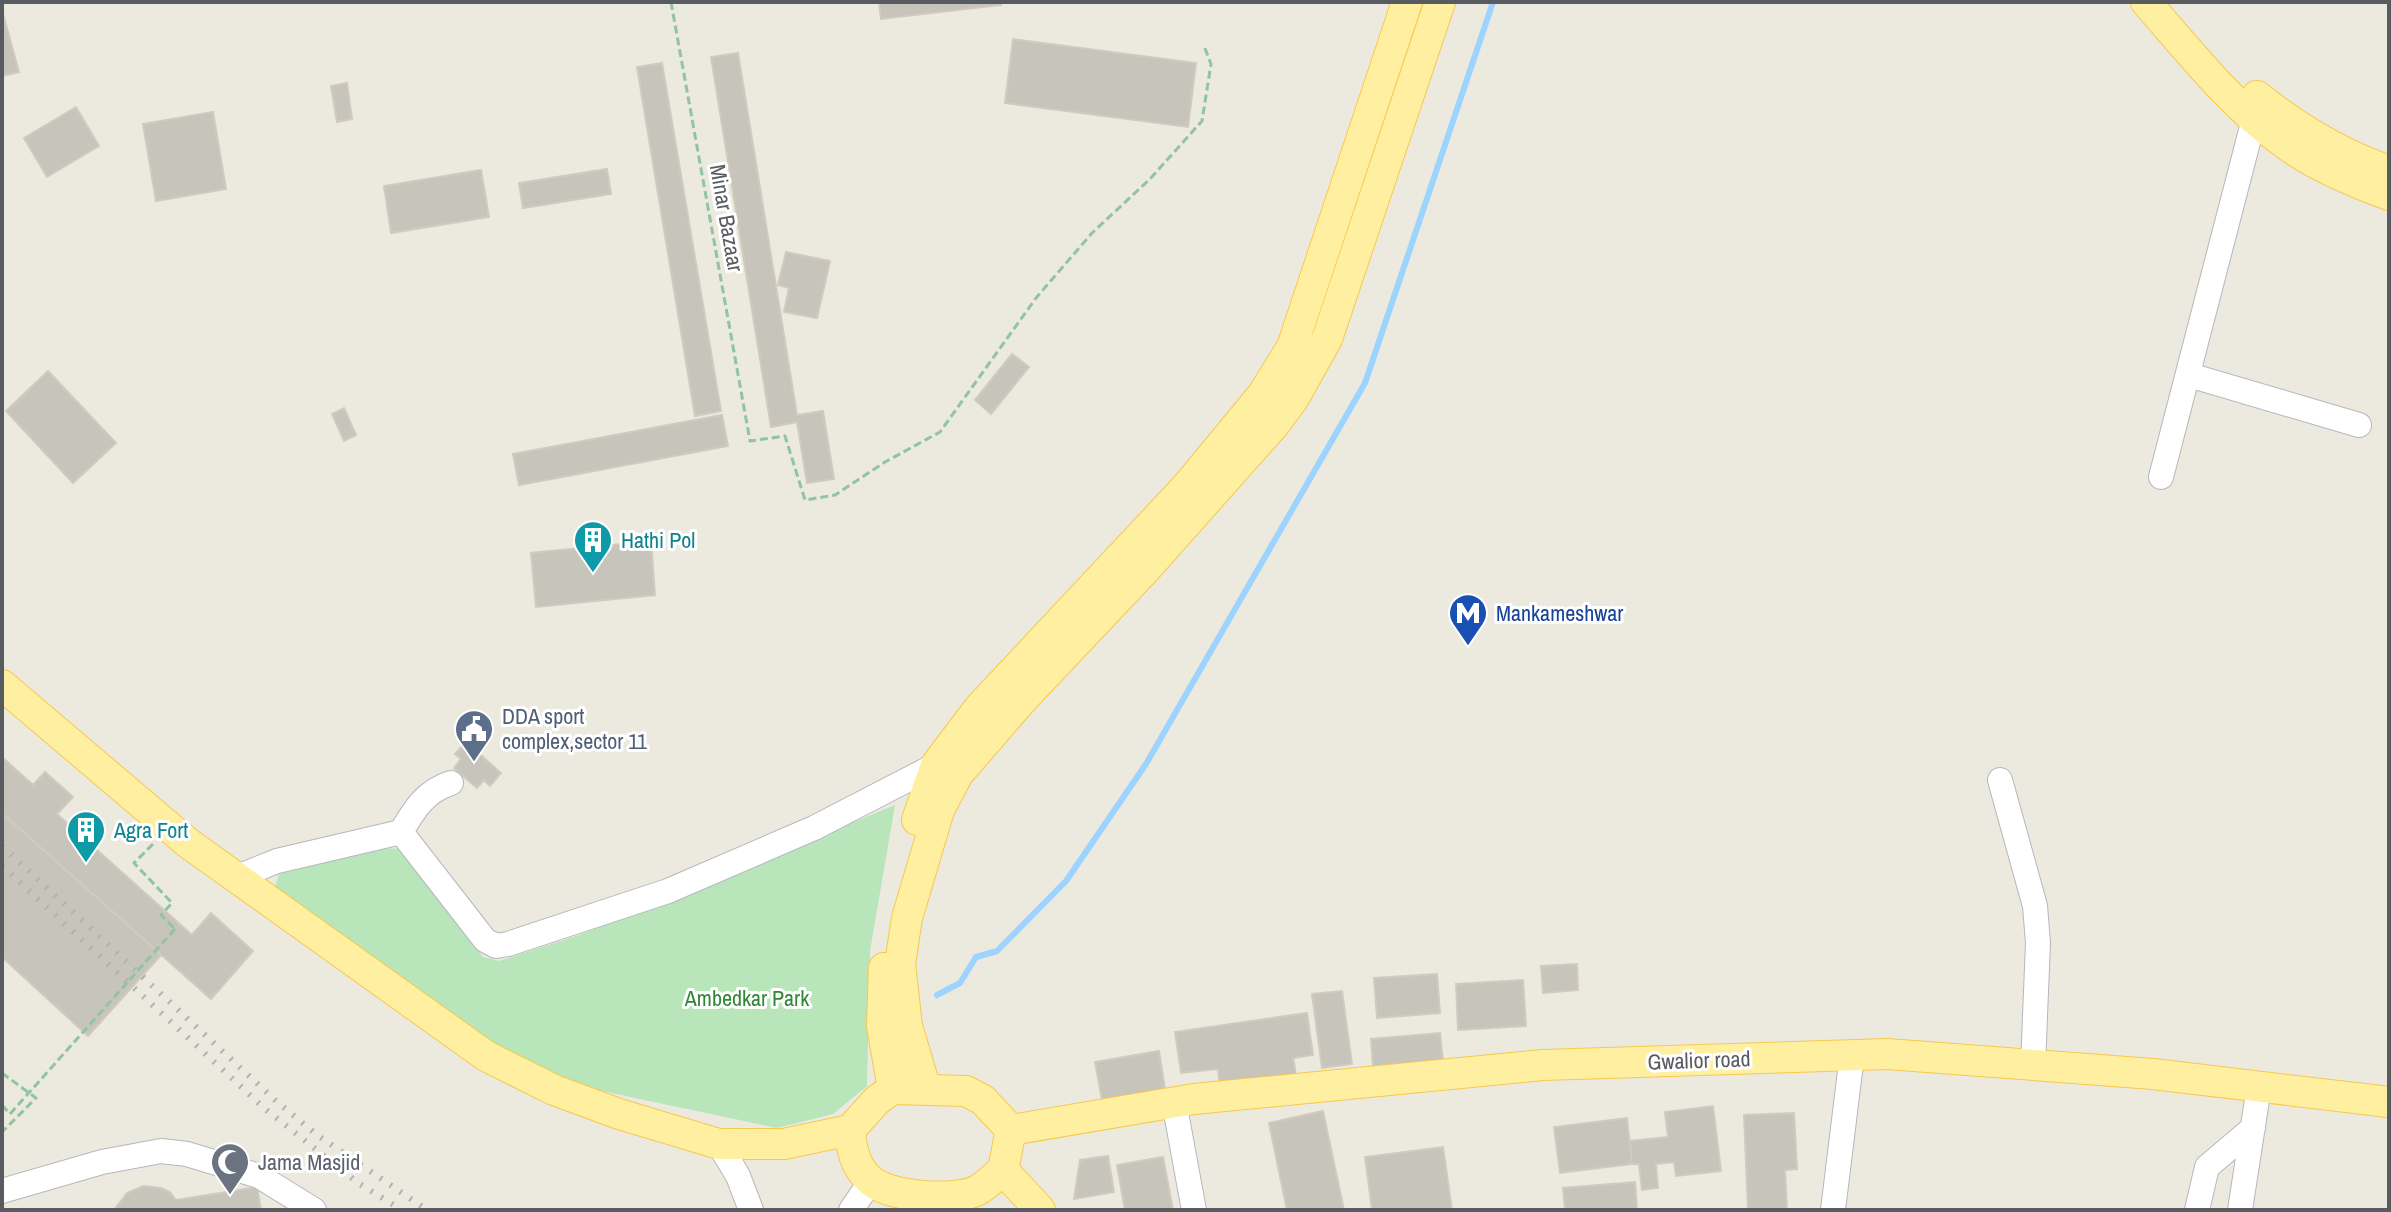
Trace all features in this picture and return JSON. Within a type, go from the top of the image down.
[{"type":"main road","points":[[2146,2],[2221,87],[2254,119],[2299,153],[2389,195]]},
{"type":"main road","points":[[2174,2],[2238,79],[2285,118],[2327,145],[2389,171]]},
{"type":"main road","points":[[893,1089],[882,1026],[885,939],[905,854],[936,765],[979,708],[1187,486],[1263,394],[1291,376],[1327,339],[1437,8],[1407,3],[1292,347],[1291,376],[1294,398],[1264,437],[958,774],[939,810],[907,918],[900,964],[907,1026],[926,1090]]},
{"type":"main road","points":[[2,685],[169,827],[235,878],[486,1056],[554,1090],[619,1114],[719,1144],[784,1144],[850,1130],[877,1100],[893,1089],[966,1091],[983,1100],[1011,1130],[1003,1170],[977,1191],[943,1196],[901,1193],[871,1181],[851,1153],[850,1130]]},
{"type":"main road","name":"Gwalior road","points":[[1011,1130],[1174,1102],[1543,1065],[1887,1054],[2153,1074],[2389,1102]]},
{"type":"main road","points":[[1003,1170],[1040,1210]]},
{"type":"street","points":[[2161,477],[2254,119]]},
{"type":"street","points":[[2189,375],[2359,425]]},
{"type":"street","points":[[401,832],[485,940],[496,946],[504,946],[668,891],[814,828],[936,765]]},
{"type":"street","points":[[2000,780],[2035,906],[2038,943],[2033,1065]]},
{"type":"street","points":[[235,878],[277,861],[401,832],[425,797],[437,787],[451,783]]},
{"type":"street","points":[[1833,1210],[1852,1055]]},
{"type":"street","points":[[2240,1210],[2259,1087]]},
{"type":"street","points":[[1174,1102],[1194,1210]]},
{"type":"street","points":[[2197,1210],[2207,1167],[2253,1128]]},
{"type":"street","points":[[719,1144],[738,1176],[751,1210]]},
{"type":"street","points":[[2,1191],[102,1162],[161,1151],[187,1154],[259,1176],[314,1210]]},
{"type":"street","points":[[851,1210],[871,1181]]},
{"type":"path","name":"Minar Bazaar","points":[[671,2],[750,441],[785,436],[805,500],[835,495],[885,462],[940,432],[1036,298],[1092,233],[1150,179],[1202,121],[1211,64],[1204,46]]},
{"type":"path","points":[[2,1105],[10,1114],[175,929],[161,915],[172,903],[134,863],[169,827]]},
{"type":"path","points":[[2,1073],[36,1098],[2,1132]]},
{"type":"green space","name":"Ambedkar Park","points":[[895,805],[870,951],[867,1086],[833,1114],[777,1128],[588,1088],[521,1064],[275,887],[279,874],[383,848],[405,849],[483,957],[499,961],[579,935]]},
{"type":"building","points":[[879,2],[1000,2],[1001,5],[881,19]]},
{"type":"building","points":[[2,10],[19,72],[2,76]]},
{"type":"building","points":[[1013,39],[1196,63],[1188,127],[1005,103]]},
{"type":"building","points":[[738,53],[797,415],[823,411],[834,479],[807,483],[797,422],[771,427],[711,57]]},
{"type":"building","points":[[662,63],[721,411],[695,416],[637,67]]},
{"type":"building","points":[[347,83],[352,119],[337,122],[331,86]]},
{"type":"building","points":[[76,107],[99,146],[47,177],[24,138]]},
{"type":"building","points":[[213,112],[226,189],[156,201],[143,124]]},
{"type":"building","points":[[607,169],[611,194],[523,208],[519,183]]},
{"type":"building","points":[[481,170],[489,217],[391,233],[384,186]]},
{"type":"building","points":[[786,252],[830,261],[817,318],[784,312],[789,288],[778,285]]},
{"type":"building","points":[[1012,354],[1029,367],[991,414],[975,400]]},
{"type":"building","points":[[48,371],[116,443],[73,483],[6,411]]},
{"type":"building","points":[[344,408],[356,435],[344,441],[332,414]]},
{"type":"building","points":[[722,415],[728,446],[519,485],[513,454]]},
{"type":"building","name":"Hathi Pol","points":[[651,541],[655,595],[536,607],[531,553]]},
{"type":"building","name":"DDA sport complex,sector 11","points":[[466,742],[501,773],[490,786],[484,780],[477,788],[454,768],[461,759],[455,754]]},
{"type":"building","name":"Agra Fort","points":[[2,757],[33,785],[45,772],[73,797],[57,814],[192,935],[211,913],[253,951],[211,999],[2,813]]},
{"type":"building","points":[[2,813],[161,955],[88,1036],[2,957]]},
{"type":"building","points":[[1577,964],[1578,990],[1543,993],[1541,966]]},
{"type":"building","points":[[1437,974],[1440,1013],[1377,1018],[1374,978]]},
{"type":"building","points":[[1523,980],[1526,1026],[1458,1030],[1456,984]]},
{"type":"building","points":[[1342,991],[1352,1064],[1322,1068],[1312,994]]},
{"type":"building","points":[[1307,1013],[1313,1055],[1293,1058],[1296,1075],[1220,1086],[1218,1069],[1181,1073],[1175,1032]]},
{"type":"building","points":[[1440,1033],[1443,1061],[1373,1066],[1371,1039]]},
{"type":"building","points":[[1159,1051],[1165,1089],[1102,1100],[1095,1062]]},
{"type":"building","points":[[1713,1106],[1721,1171],[1676,1176],[1674,1162],[1656,1164],[1658,1188],[1642,1190],[1639,1164],[1632,1164],[1630,1141],[1668,1137],[1665,1112]]},
{"type":"building","points":[[1323,1111],[1344,1210],[1287,1210],[1269,1123]]},
{"type":"building","points":[[1794,1113],[1797,1169],[1785,1170],[1787,1210],[1748,1210],[1744,1115]]},
{"type":"building","points":[[1627,1118],[1632,1164],[1560,1173],[1554,1127]]},
{"type":"building","points":[[1443,1147],[1452,1210],[1372,1210],[1365,1157]]},
{"type":"building","points":[[1108,1156],[1114,1192],[1074,1199],[1080,1160]]},
{"type":"building","points":[[1163,1157],[1173,1210],[1125,1210],[1117,1165]]},
{"type":"building","points":[[1635,1182],[1637,1210],[1565,1210],[1563,1188]]},
{"type":"building","name":"Jama Masjid","points":[[143,1186],[161,1188],[170,1192],[176,1200],[257,1187],[261,1210],[114,1210],[127,1193]]},
{"type":"waterway","points":[[937,995],[960,983],[976,957],[997,951],[1066,881],[1146,764],[1365,383],[1493,2]]},
{"type":"railway","points":[[2,846],[275,1100],[317,1135],[427,1210]]},
{"type":"railway","points":[[2,866],[264,1108],[358,1183],[402,1210]]},
{"type":"place","name":"Hathi Pol","points":[[593,574]]},
{"type":"place","name":"Mankameshwar","points":[[1468,647]]},
{"type":"place","name":"DDA sport complex,sector 11","points":[[474,763]]},
{"type":"place","name":"Agra Fort","points":[[86,864]]},
{"type":"place","name":"Jama Masjid","points":[[230,1196]]}]
